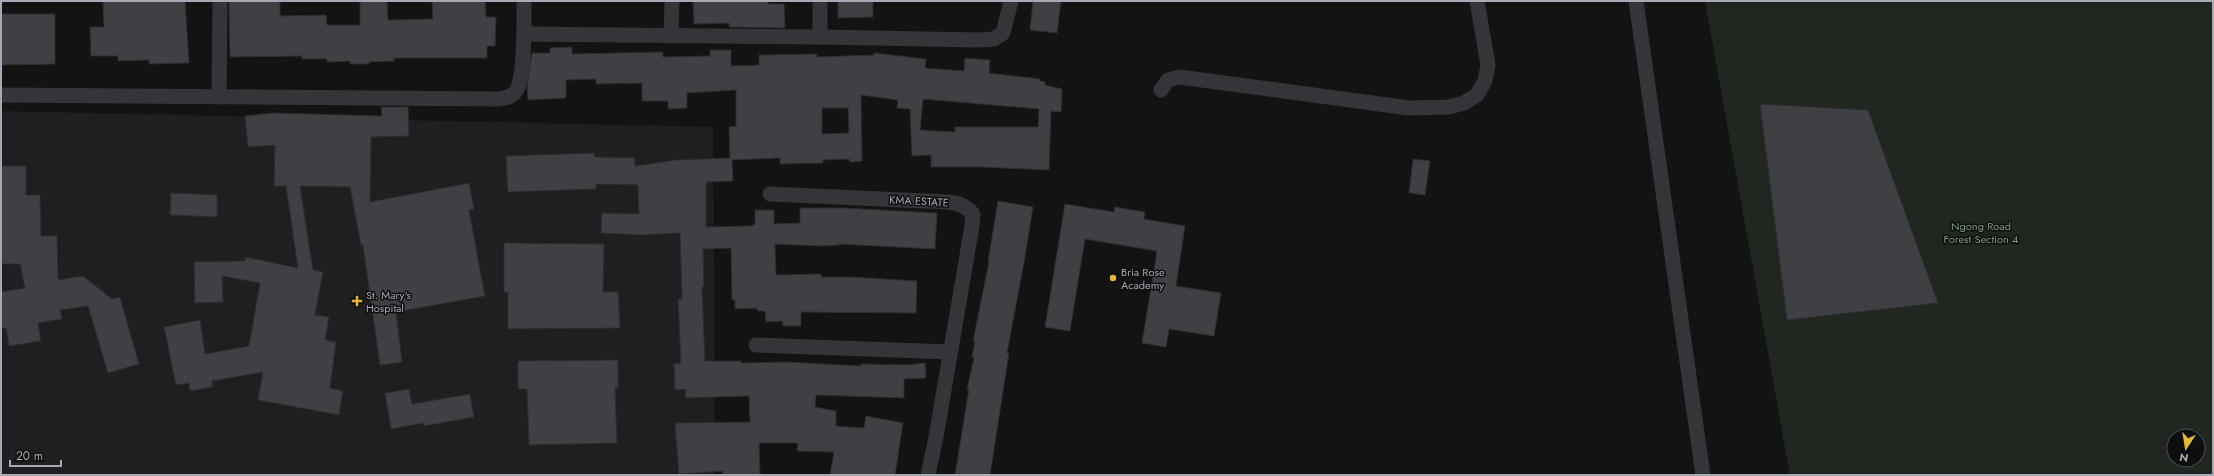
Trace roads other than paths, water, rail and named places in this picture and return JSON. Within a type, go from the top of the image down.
[{"type":"street","points":[[219,97],[220,1]]},
{"type":"street","points":[[1,95],[498,99],[509,97],[516,92],[521,79],[524,34],[524,1]]},
{"type":"street","points":[[671,36],[672,1]]},
{"type":"street","points":[[820,1],[820,37]]},
{"type":"street","points":[[524,34],[979,40],[994,38],[1003,33],[1011,1]]},
{"type":"street","points":[[1161,90],[1168,80],[1180,77],[1409,108],[1433,109],[1457,105],[1477,95],[1485,81],[1488,65],[1477,1]]},
{"type":"street","points":[[1636,1],[1703,475]]},
{"type":"street","name":"KMA ESTATE","points":[[770,194],[958,203],[968,208],[973,214],[928,475]]},
{"type":"street","points":[[756,345],[950,352]]},
{"type":"place","name":"Bria Rose Academy","points":[[1113,278]]},
{"type":"place","name":"St. Mary's Hospital","points":[[357,301]]},
{"type":"park label","name":"Ngong Road Forest Section 4","points":[[1981,232]]}]
